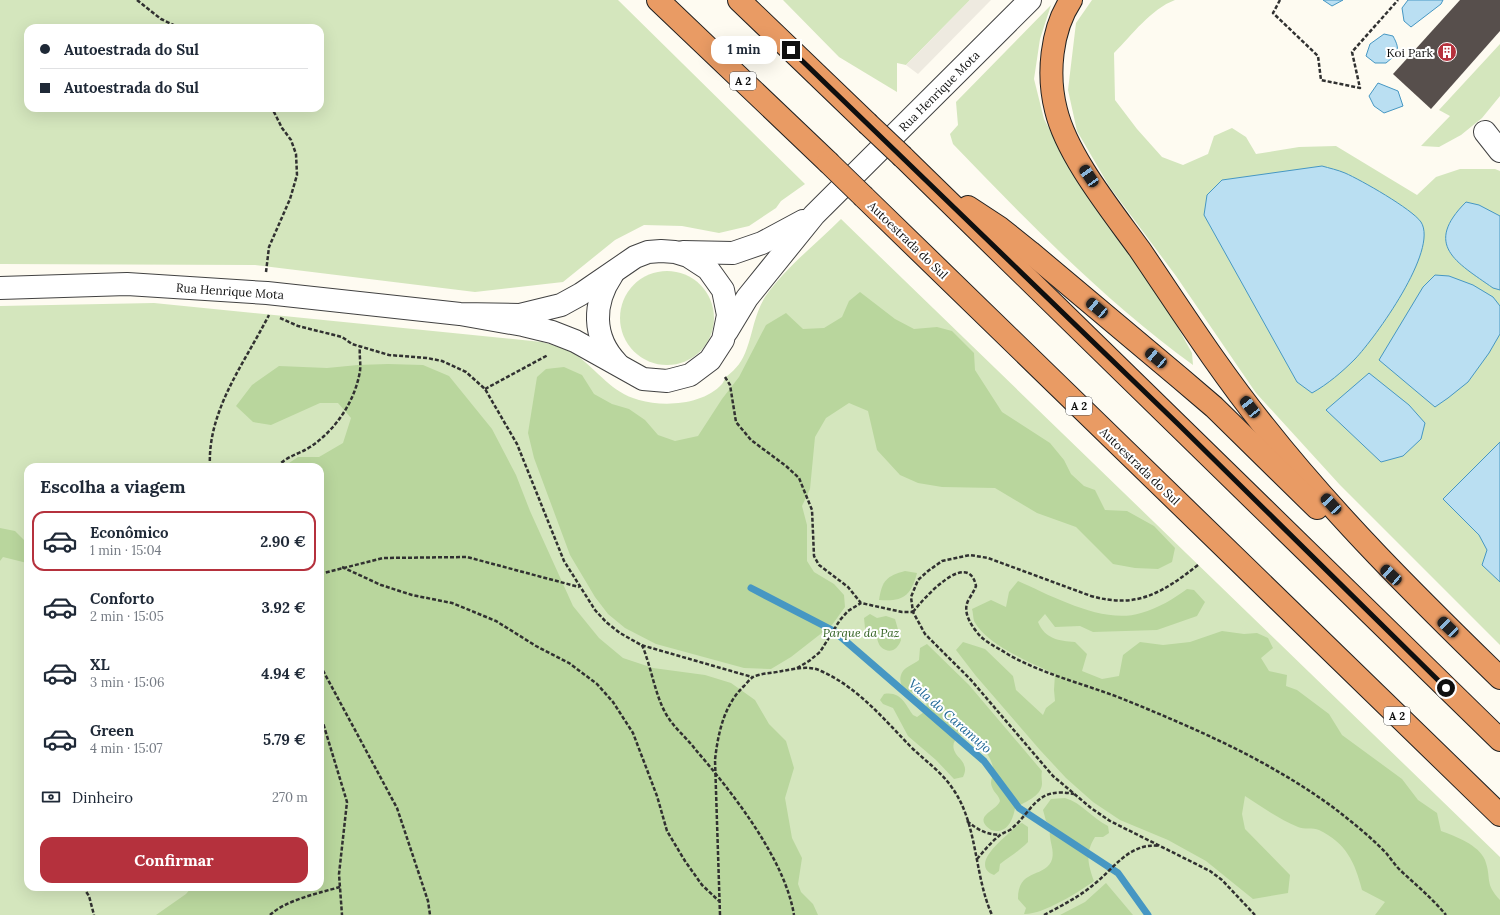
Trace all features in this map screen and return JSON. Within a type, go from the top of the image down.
[{"type":"highway","name":"Autoestrada do Sul","points":[[658,0],[828,162],[1500,816]]},
{"type":"highway","points":[[739,0],[903,157],[1500,740]]},
{"type":"highway","points":[[1071,0],[1059,29],[1054,47],[1052,91],[1062,130],[1080,164],[1200,339],[1260,421],[1320,492],[1437,617]]},
{"type":"highway","points":[[931,185],[1000,228],[1214,407],[1322,513],[1437,617],[1500,678]]},
{"type":"street","name":"Rua Henrique Mota","points":[[723,340],[747,298],[814,215],[1030,0]]},
{"type":"street","points":[[1485,132],[1500,151]]},
{"type":"street","name":"Rua Henrique Mota","points":[[675,252],[733,253],[768,240],[814,215]]},
{"type":"street","points":[[648,252],[675,252],[699,262],[708,269],[723,290],[728,315],[723,340],[710,360],[701,368],[679,379],[667,381],[649,380],[632,374],[576,341],[552,332],[523,325],[460,314],[520,315],[548,309],[561,305],[581,294],[635,257],[648,252]]},
{"type":"street","points":[[621,367],[605,347],[597,322],[600,296],[613,273],[623,264]]},
{"type":"street","name":"Rua Henrique Mota","points":[[0,288],[135,284],[267,292],[460,314]]},
{"type":"path","points":[[137,0],[161,20],[170,24]]},
{"type":"path","points":[[1280,0],[1273,13],[1318,56],[1321,80],[1360,88],[1352,52],[1398,0]]},
{"type":"path","points":[[266,266],[269,247],[290,199],[297,175],[296,154],[291,140],[282,128],[274,112]]},
{"type":"path","points":[[210,463],[212,434],[220,405],[271,311]]},
{"type":"path","points":[[275,314],[284,321],[342,337],[352,344],[389,355],[427,358],[442,361],[466,372],[485,389],[517,444],[535,486],[552,535],[564,561],[595,610],[606,622],[620,633],[641,645],[752,678],[795,669],[819,670],[842,682],[865,700],[945,778],[957,796],[967,821],[984,893],[992,915]]},
{"type":"path","points":[[281,463],[290,455],[309,447],[319,440],[346,410],[353,397],[360,370],[360,346]]},
{"type":"path","points":[[485,389],[555,352]]},
{"type":"path","points":[[725,377],[730,385],[736,422],[751,440],[786,466],[799,478],[812,510],[814,556],[819,565],[848,587],[861,602],[902,612],[913,612]]},
{"type":"path","points":[[1198,565],[1161,591],[1145,598],[1126,602],[1108,601],[1091,596],[988,558],[970,555],[956,557],[942,561],[918,580],[911,597],[913,612],[925,634],[971,680],[1053,776],[1110,821],[1198,864],[1222,880],[1255,915]]},
{"type":"path","points":[[324,573],[383,558],[467,557],[580,588]]},
{"type":"path","points":[[342,568],[381,585],[412,595],[452,603],[496,621],[536,646],[569,663],[597,684],[613,702],[633,734],[657,796],[667,831],[685,862],[698,879],[720,901]]},
{"type":"path","points":[[913,612],[923,600],[951,576],[959,572],[971,574],[976,586],[974,593],[968,600],[967,613],[969,622],[982,638],[1037,669],[1104,692],[1206,733],[1231,745],[1281,774],[1322,800],[1369,838],[1400,870],[1428,894],[1446,915]]},
{"type":"path","points":[[795,669],[809,661],[820,652],[840,620],[848,611],[861,602]]},
{"type":"path","points":[[641,645],[665,714],[735,798],[768,848],[781,872],[794,915]]},
{"type":"path","points":[[324,672],[397,808],[428,901],[430,915]]},
{"type":"path","points":[[720,915],[715,775],[718,735],[726,712],[737,692],[752,678]]},
{"type":"path","points":[[324,726],[347,802],[339,874],[342,915]]},
{"type":"path","points":[[976,859],[1000,835],[1009,830],[1033,803],[1042,798],[1061,792],[1074,794]]},
{"type":"path","points":[[967,821],[977,830],[988,834],[1000,835]]},
{"type":"path","points":[[1044,915],[1083,893],[1094,885],[1118,861],[1136,850],[1145,846],[1162,847]]},
{"type":"path","points":[[270,915],[275,910],[308,896],[340,887]]},
{"type":"path","points":[[86,891],[89,896],[94,915]]},
{"type":"green space","points":[[0,0],[618,0],[805,184],[781,201],[776,208],[749,226],[719,233],[682,226],[644,225],[615,240],[563,282],[475,292],[255,265],[0,264]]},
{"type":"green space","points":[[783,0],[970,0],[906,65],[897,63],[897,92],[839,57]]},
{"type":"green space","points":[[1092,0],[1175,0],[1166,4],[1150,16],[1114,53],[1115,100],[1137,129],[1162,157],[1183,165],[1208,154],[1214,136],[1232,128],[1246,137],[1256,154],[1299,147],[1336,146],[1417,195],[1436,177],[1460,169],[1495,169],[1500,171],[1500,645],[1340,485],[1256,393],[1176,276],[1109,186],[1077,131],[1068,90],[1076,23]]},
{"type":"green space","points":[[1051,5],[1040,39],[1034,79],[1044,119],[1077,181],[1166,306],[1192,353],[1193,365],[1129,315],[1098,288],[1039,232],[953,144],[950,134],[958,125],[956,102]]},
{"type":"green space","points":[[1500,44],[1500,96],[1482,118],[1461,135],[1439,147],[1421,146],[1450,116],[1439,110]]},
{"type":"green space","name":"Parque da Paz","points":[[841,219],[1500,857],[1500,915],[0,915],[0,306],[154,303],[542,342],[560,347],[576,355],[620,392],[639,400],[671,404],[694,400],[705,396],[722,384],[726,377],[736,368],[745,353],[756,316],[765,297],[791,266]]},
{"type":"green space","points":[[667,271],[685,274],[700,285],[711,300],[714,318],[711,336],[700,351],[685,362],[667,365],[649,362],[634,351],[623,336],[620,318],[623,300],[634,285],[649,274]]},
{"type":"green space","points":[[860,292],[895,319],[914,329],[937,327],[952,331],[974,353],[975,370],[1002,412],[1050,443],[1064,460],[1071,474],[1084,486],[1095,490],[1105,510],[1127,511],[1154,526],[1175,548],[1172,562],[1158,569],[1135,568],[1113,564],[1076,527],[1037,513],[995,488],[942,487],[918,483],[900,475],[877,450],[868,411],[849,403],[826,418],[815,437],[810,489],[802,506],[807,525],[807,561],[814,572],[834,584],[844,595],[845,607],[832,625],[791,657],[771,669],[744,668],[656,644],[625,628],[608,614],[595,597],[570,555],[534,458],[528,433],[537,377],[546,369],[564,367],[582,375],[594,394],[612,404],[629,409],[645,420],[658,435],[675,441],[698,436],[722,399],[739,377],[766,325],[786,313],[803,329],[824,328],[842,317],[849,301]]},
{"type":"green space","points":[[358,365],[423,365],[449,376],[492,429],[516,475],[530,511],[573,606],[599,638],[623,658],[653,668],[705,675],[731,683],[755,700],[769,724],[786,741],[794,768],[785,798],[792,838],[802,858],[798,884],[801,892],[813,904],[818,915],[156,915],[189,891],[324,891],[324,463],[289,463],[298,457],[319,457],[343,443],[351,418],[338,403],[320,403],[271,425],[253,422],[236,406],[252,385],[279,366],[327,368]]},
{"type":"green space","points":[[0,528],[15,531],[24,540],[24,562],[3,557],[0,561]]},
{"type":"green space","points":[[905,571],[917,573],[915,581],[909,592],[905,596],[894,600],[879,600],[886,580]]},
{"type":"green space","points":[[1018,581],[1078,607],[1111,615],[1126,616],[1154,609],[1187,589],[1194,590],[1205,602],[1197,616],[1157,630],[1093,632],[1080,626],[1055,627],[1045,614],[1038,622],[1044,632],[1058,640],[1075,642],[1087,654],[1082,671],[1102,679],[1119,676],[1123,655],[1140,642],[1163,645],[1190,642],[1222,631],[1244,634],[1257,633],[1268,638],[1273,648],[1261,658],[1269,671],[1287,675],[1286,686],[1297,690],[1329,714],[1342,735],[1402,779],[1418,800],[1437,813],[1441,831],[1466,842],[1478,850],[1485,860],[1490,885],[1500,900],[1500,915],[1375,915],[1385,902],[1362,890],[1356,871],[1343,847],[1319,830],[1300,828],[1291,824],[1245,796],[1242,814],[1245,829],[1290,875],[1288,893],[1253,899],[1206,861],[1168,840],[1120,820],[1093,802],[1066,778],[1040,750],[976,676],[956,650],[963,642],[985,649],[1013,676],[1016,690],[1043,715],[1046,708],[1055,701],[1055,674],[1022,659],[988,638],[974,621],[972,609],[991,600],[1006,607],[1009,592]]},
{"type":"green space","points":[[870,614],[877,618],[886,616],[895,619],[901,640],[896,648],[890,651],[884,649],[880,646],[874,634],[865,628],[864,618]]},
{"type":"green space","points":[[927,644],[969,685],[1042,771],[1041,789],[1032,799],[1015,808],[1013,818],[1005,829],[996,831],[991,830],[984,821],[984,817],[998,805],[1000,801],[991,785],[993,772],[991,760],[975,737],[972,734],[968,734],[960,736],[955,741],[955,752],[965,766],[965,772],[963,777],[954,779],[936,760],[908,736],[893,708],[883,704],[880,700],[884,694],[895,694],[902,699],[913,715],[917,717],[924,712],[926,709],[926,701],[923,697],[919,693],[906,690],[901,684],[900,680],[903,671],[919,660],[920,648]]},
{"type":"green space","points":[[1065,798],[1077,803],[1108,826],[1109,833],[1103,837],[1095,837],[1090,848],[1088,859],[1094,881],[1070,897],[1050,907],[1040,911],[1024,914],[1026,908],[1018,899],[1019,889],[1022,883],[1026,878],[1047,867],[1052,859],[1053,853],[1050,836],[1051,825],[1046,821],[1043,810],[1051,799]]},
{"type":"green space","points":[[1022,823],[1028,827],[1028,842],[1000,864],[999,871],[994,875],[987,870],[985,864],[988,856],[993,848],[1019,824]]},
{"type":"green space","points":[[1106,883],[1133,915],[1060,915],[1085,902]]},
{"type":"shaded area","points":[[970,0],[991,0],[918,74],[906,65]]},
{"type":"water","points":[[1323,0],[1343,0],[1332,6]]},
{"type":"water","points":[[1408,0],[1443,0],[1441,4],[1411,27],[1404,21],[1402,8]]},
{"type":"water","points":[[1384,34],[1393,36],[1397,45],[1397,51],[1396,54],[1386,63],[1375,63],[1366,56],[1370,44]]},
{"type":"water","points":[[1378,83],[1398,91],[1403,106],[1384,113],[1374,106],[1369,96]]},
{"type":"water","points":[[1322,166],[1345,173],[1374,188],[1408,210],[1421,222],[1424,235],[1421,252],[1413,272],[1402,293],[1376,333],[1350,364],[1329,382],[1312,393],[1297,382],[1204,215],[1207,195],[1222,180]]},
{"type":"water","points":[[1466,202],[1479,205],[1500,216],[1500,290],[1493,288],[1467,270],[1457,261],[1450,251],[1446,241],[1447,230],[1453,217]]},
{"type":"water","points":[[1435,275],[1449,276],[1473,285],[1493,297],[1500,306],[1500,334],[1489,353],[1468,382],[1435,407],[1379,360],[1423,287]]},
{"type":"water","points":[[1369,373],[1409,405],[1425,423],[1421,439],[1403,456],[1381,462],[1326,410]]},
{"type":"water","points":[[1500,442],[1500,582],[1482,565],[1487,550],[1479,535],[1443,499]]},
{"type":"building","name":"Koi Park","points":[[1460,0],[1500,0],[1500,31],[1431,109],[1393,74]]},
{"type":"waterway","name":"Vala do Caramujo","points":[[751,588],[834,631],[984,761],[1019,808],[1118,873],[1148,915]]},
{"type":"place","name":"Koi Park","points":[[1447,52]]},
{"type":"route","points":[[791,50],[1178,424],[1337,583],[1446,688]]}]
